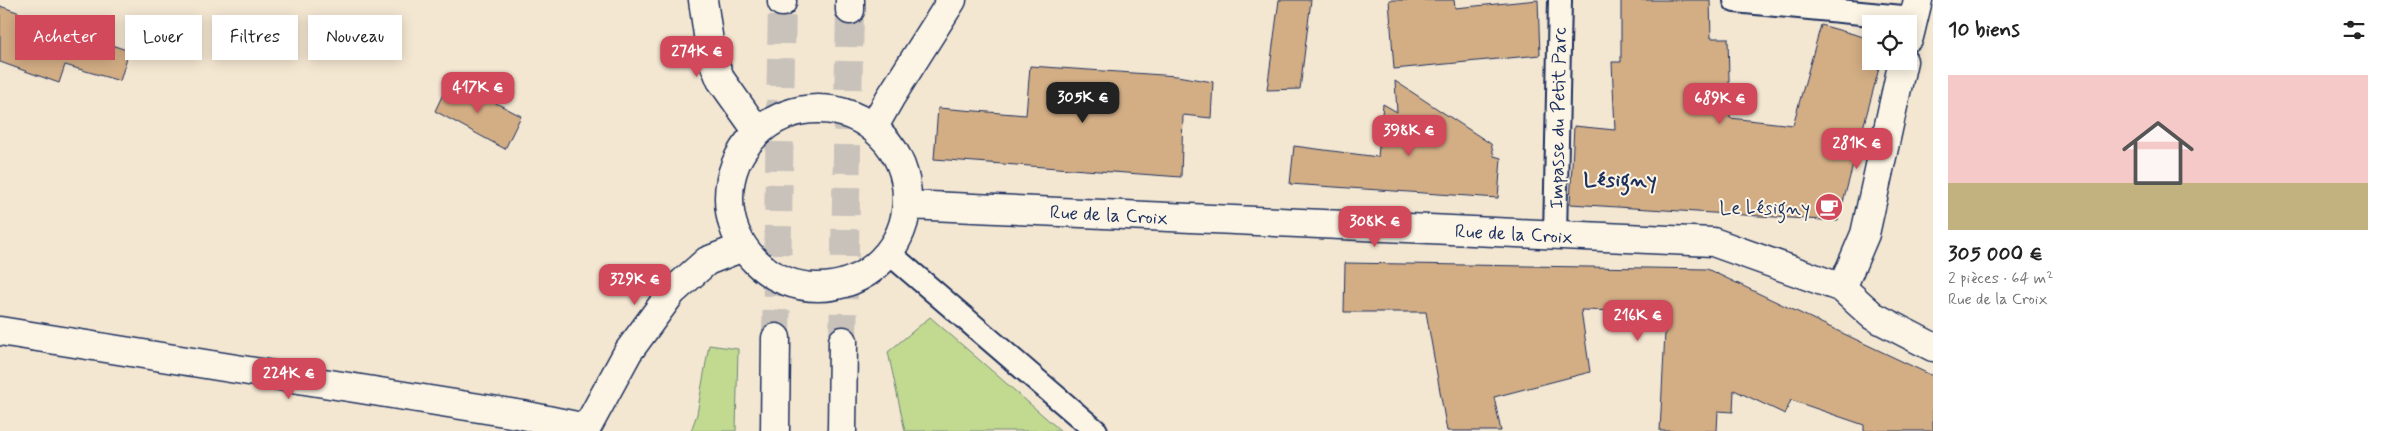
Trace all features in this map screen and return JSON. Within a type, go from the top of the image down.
[{"type":"main road","points":[[703,0],[711,56],[720,80],[758,132]]},
{"type":"main road","points":[[874,128],[890,98],[952,0]]},
{"type":"main road","points":[[1901,70],[1865,234],[1842,288],[1873,316],[1933,347]]},
{"type":"main road","points":[[828,109],[852,116],[874,128],[893,149],[905,176],[908,205],[902,230],[889,253],[868,272],[842,284],[814,287],[787,282],[762,267],[743,247],[732,224],[730,190],[732,174],[742,151],[758,132],[779,118],[803,110],[828,109]]},
{"type":"main road","name":"Rue de la Croix","points":[[908,205],[1713,242],[1842,288]]},
{"type":"main road","points":[[0,331],[522,415],[586,430],[628,352],[672,292],[707,261],[743,247]]},
{"type":"main road","points":[[775,431],[776,338]]},
{"type":"main road","points":[[842,431],[843,341]]},
{"type":"lane","name":"Impasse du Petit Parc","points":[[1555,235],[1560,0]]},
{"type":"lane","points":[[1735,1],[1882,15]]},
{"type":"lane","points":[[889,253],[1096,431]]},
{"type":"green space","points":[[930,317],[1061,431],[905,431],[888,352]]},
{"type":"green space","points":[[709,345],[738,349],[736,431],[691,431],[697,414]]},
{"type":"building","points":[[1279,0],[1311,0],[1300,89],[1267,90]]},
{"type":"building","points":[[1389,0],[1454,0],[1455,8],[1538,0],[1540,55],[1394,69]]},
{"type":"building","points":[[1621,0],[1710,0],[1711,38],[1728,38],[1730,118],[1793,125],[1821,25],[1862,36],[1862,70],[1879,70],[1838,221],[1570,204],[1574,126],[1615,130],[1612,62],[1621,62]]},
{"type":"building","points":[[0,6],[26,15],[15,15],[15,60],[115,60],[115,46],[125,50],[126,60],[120,81],[65,65],[59,83],[0,62]]},
{"type":"building","points":[[1030,66],[1177,76],[1213,82],[1211,118],[1183,115],[1181,177],[934,159],[938,108],[1026,115]]},
{"type":"building","points":[[450,79],[521,116],[505,149],[435,111]]},
{"type":"building","points":[[1395,81],[1491,144],[1494,156],[1501,158],[1498,198],[1290,184],[1294,146],[1378,157],[1383,104],[1397,112]]},
{"type":"building","points":[[1345,263],[1707,269],[1933,376],[1933,431],[1864,431],[1864,425],[1791,400],[1785,414],[1734,390],[1733,412],[1718,411],[1717,431],[1660,431],[1666,312],[1581,310],[1590,372],[1494,397],[1501,431],[1447,431],[1426,312],[1344,312]]},
{"type":"tunnel","points":[[776,338],[782,2]]},
{"type":"tunnel","points":[[843,341],[850,10]]},
{"type":"place","name":"Le Lésigny","points":[[1829,207]]},
{"type":"district","name":"Lésigny","points":[[1620,179]]}]
